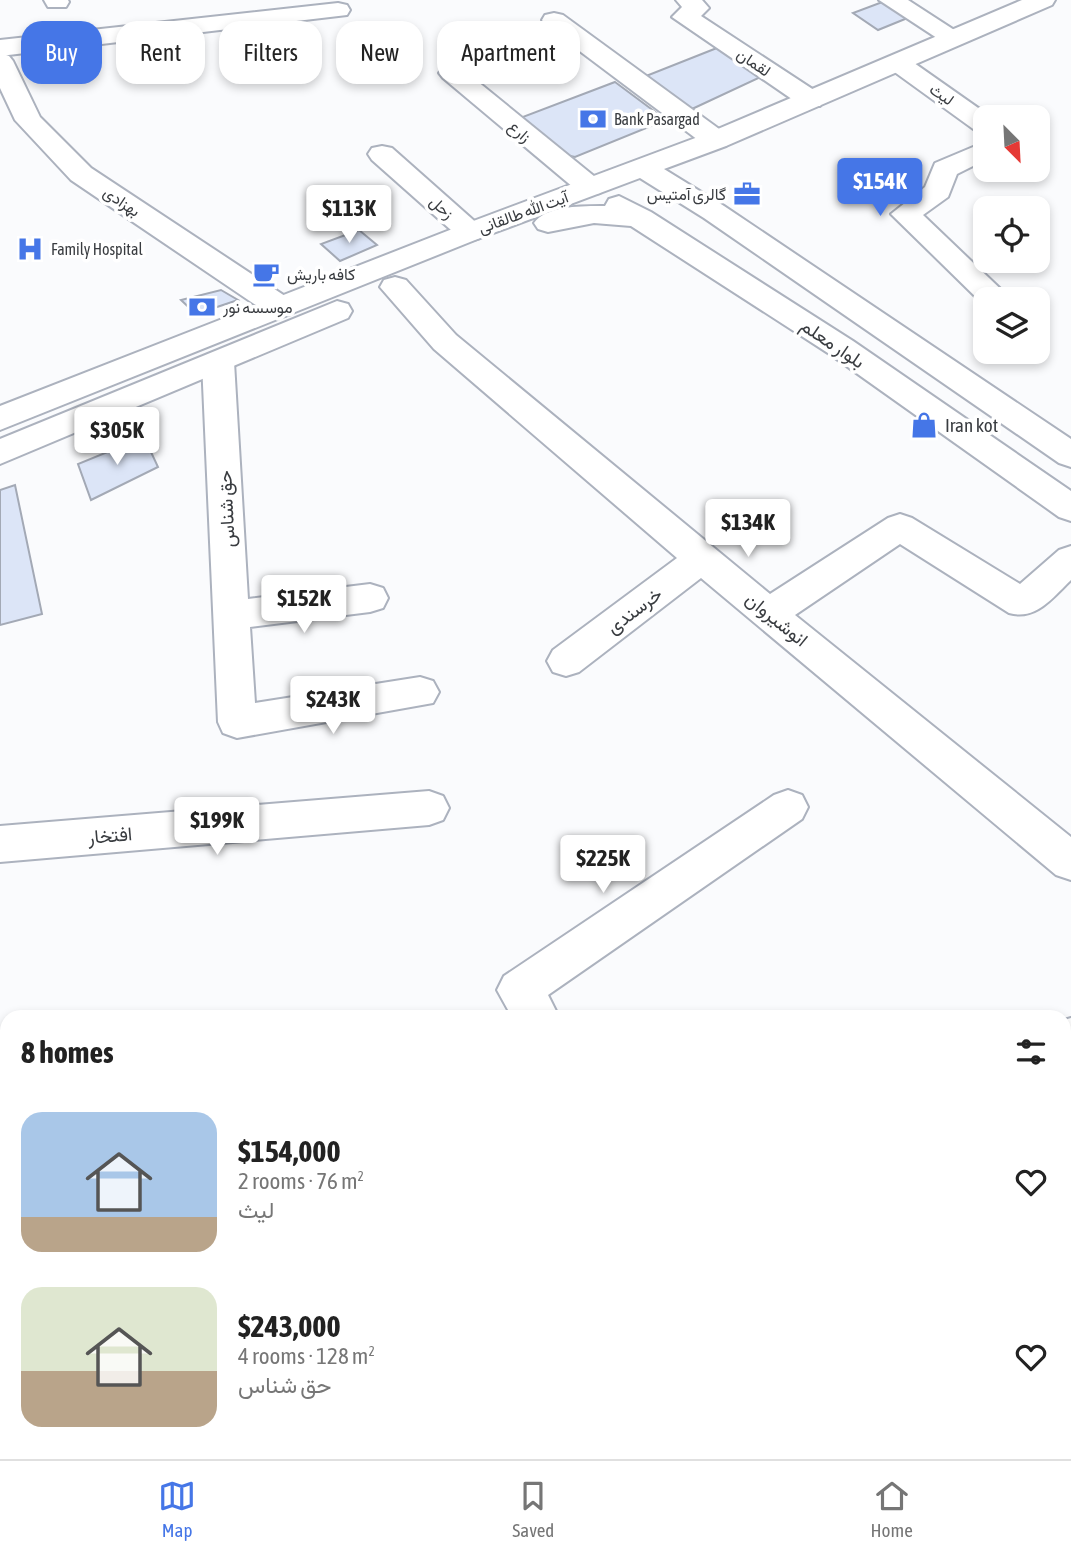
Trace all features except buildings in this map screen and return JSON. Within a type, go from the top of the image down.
[{"type":"street","name":"لقمان","points":[[688,0],[697,8],[684,18],[710,32],[811,100]]},
{"type":"street","points":[[891,0],[952,37]]},
{"type":"street","name":"آیت الله طالقانی","points":[[0,419],[470,232],[716,140],[1043,0]]},
{"type":"street","points":[[0,48],[338,10]]},
{"type":"street","points":[[554,20],[716,140]]},
{"type":"street","name":"بهزادی","points":[[0,61],[29,120],[81,174],[280,307]]},
{"type":"street","name":"لیث","points":[[898,63],[973,116]]},
{"type":"street","name":"زارع","points":[[465,84],[590,187]]},
{"type":"street","name":"زحل","points":[[382,154],[470,232]]},
{"type":"street","points":[[973,156],[945,169],[939,191],[905,214],[983,287]]},
{"type":"street","points":[[641,167],[714,212],[1071,455]]},
{"type":"street","name":"بلوار معلم","points":[[590,187],[842,348],[1071,508]]},
{"type":"street","name":"آیت الله طالقانی","points":[[0,452],[568,216],[596,213],[641,218]]},
{"type":"street","name":"انوشیروان","points":[[395,287],[445,342],[1071,862]]},
{"type":"street","name":"حق شناس","points":[[218,362],[237,722],[420,692]]},
{"type":"street","points":[[770,613],[900,527],[1022,603],[1071,559]]},
{"type":"street","name":"خرسندی","points":[[566,661],[702,558]]},
{"type":"street","points":[[231,615],[370,598]]},
{"type":"street","points":[[532,1010],[519,990],[788,807]]},
{"type":"street","name":"افتخار","points":[[0,844],[429,808]]},
{"type":"place","name":"Bank Pasargad","points":[[593,119]]},
{"type":"place","name":"گالری آمتیس","points":[[747,194]]},
{"type":"place","name":"Family Hospital","points":[[30,249]]},
{"type":"place","name":"کافه باریش","points":[[266,274]]},
{"type":"place","name":"موسسه نور","points":[[202,307]]},
{"type":"place","name":"Iran kot","points":[[924,425]]}]
